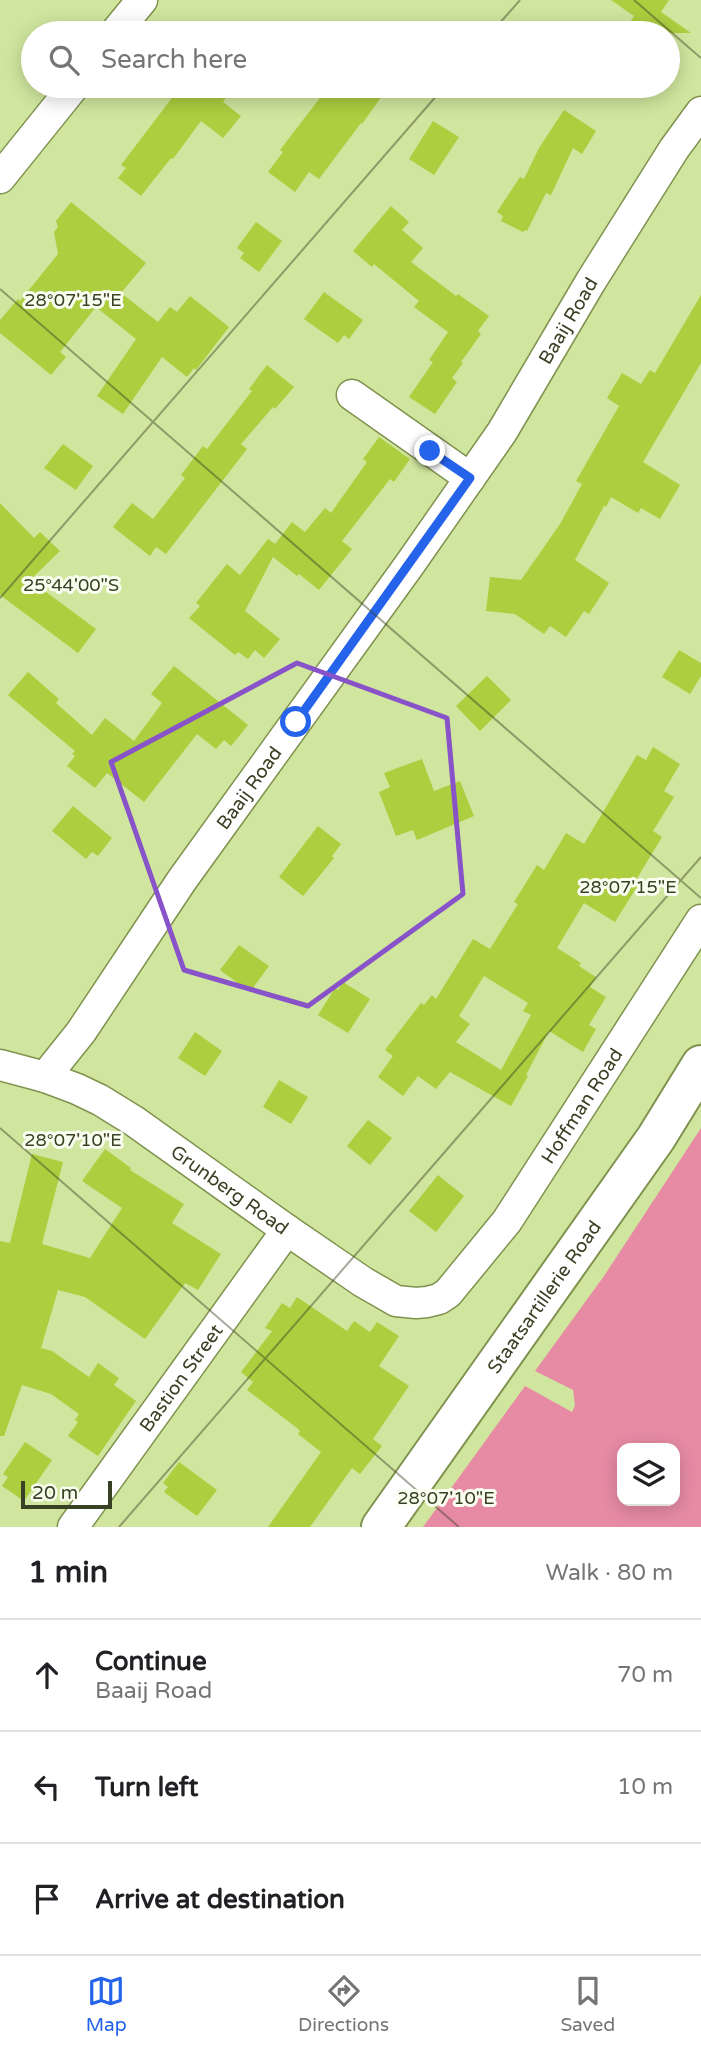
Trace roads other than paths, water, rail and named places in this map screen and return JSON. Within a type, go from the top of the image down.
[{"type":"street","points":[[125,21],[142,0]]},
{"type":"street","points":[[0,178],[64,98]]},
{"type":"street","name":"Baaij Road","points":[[45,1077],[80,1032],[182,880],[502,432],[598,270],[674,149],[701,112]]},
{"type":"street","points":[[352,395],[470,478]]},
{"type":"street","name":"Hoffman Road","points":[[454,1285],[508,1221],[701,920]]},
{"type":"street","name":"Grunberg Road","points":[[0,1065],[45,1077],[89,1094],[134,1121],[287,1230],[396,1301],[416,1303],[439,1299],[454,1285]]},
{"type":"street","name":"Staatsartillerie Road","points":[[381,1527],[656,1138],[701,1065]]},
{"type":"street","name":"Bastion Street","points":[[73,1527],[287,1230]]}]
